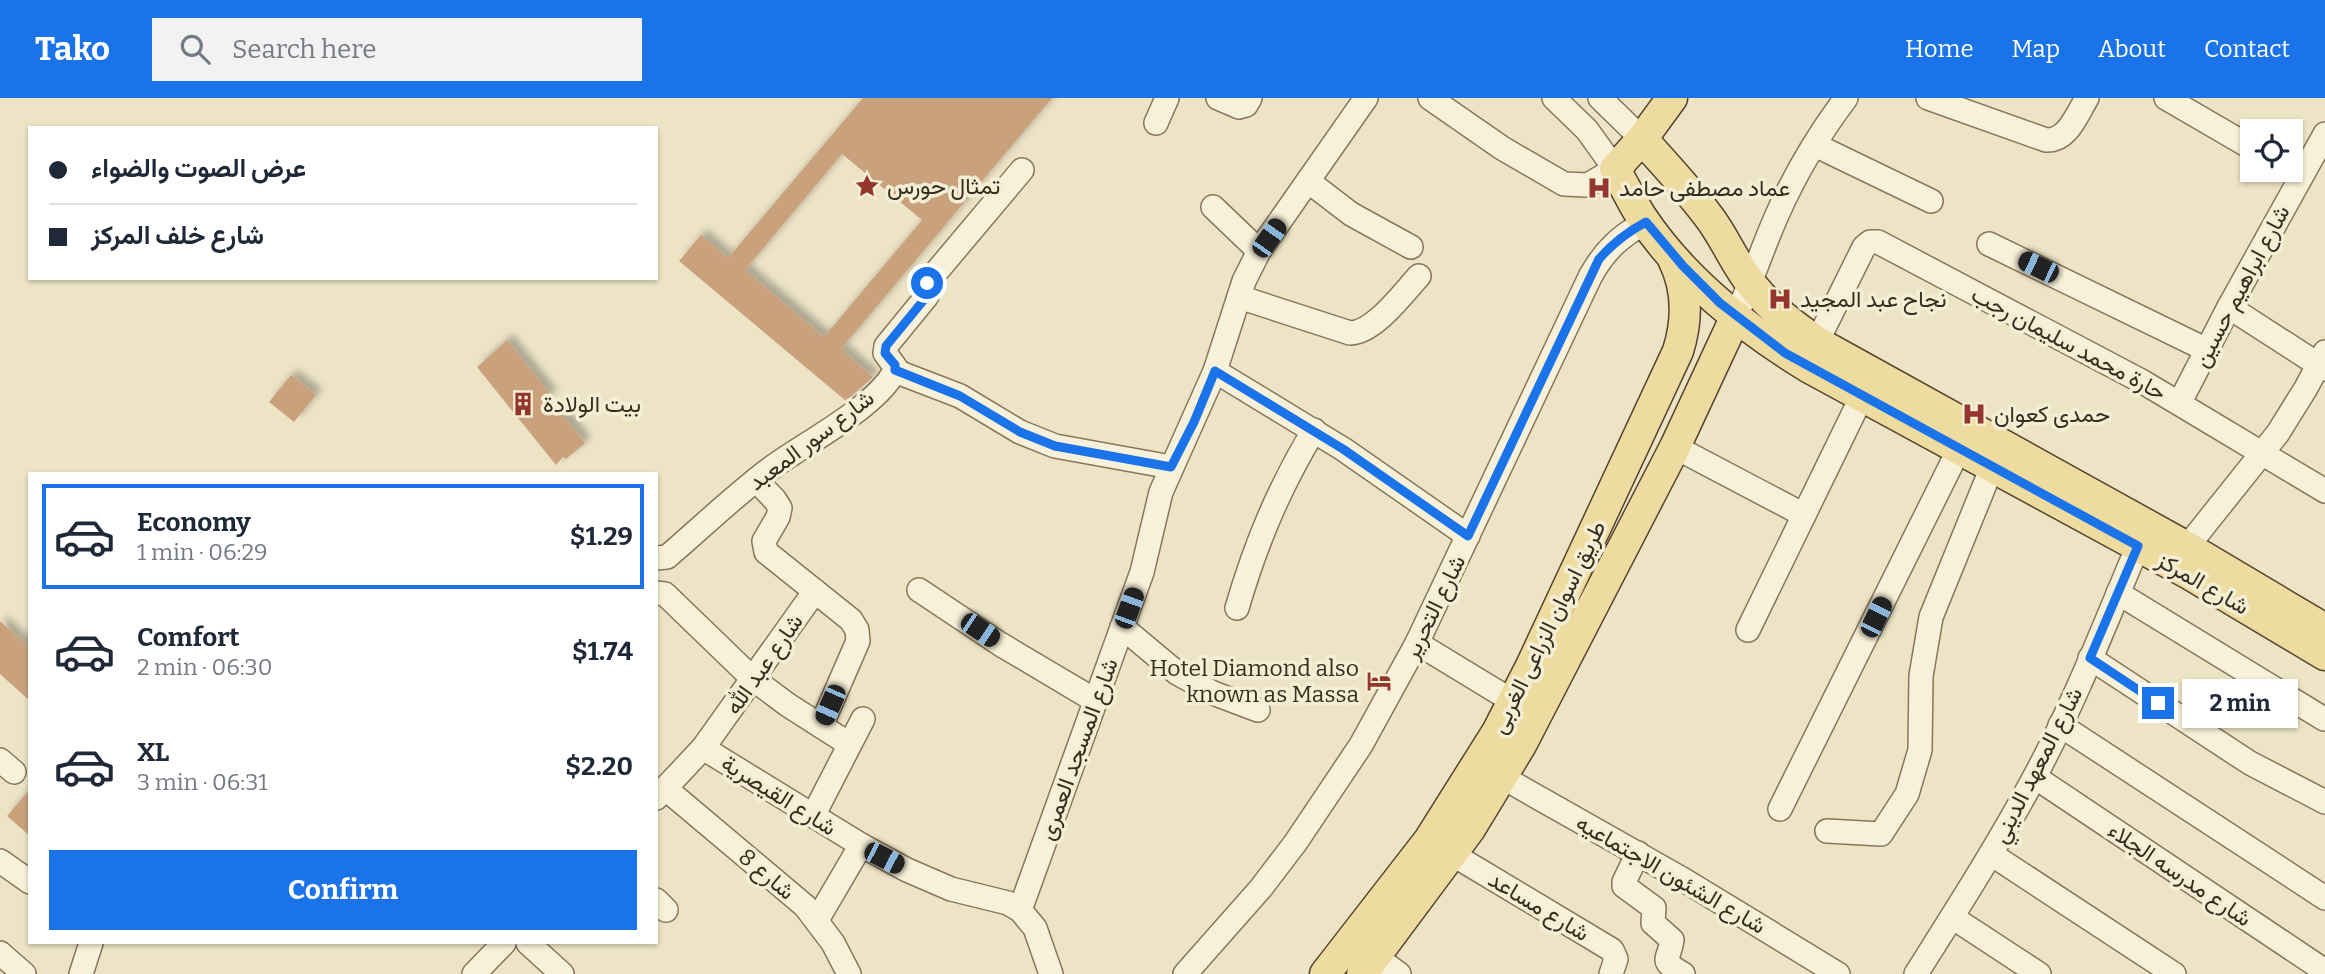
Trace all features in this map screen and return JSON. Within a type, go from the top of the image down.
[{"type":"main road","points":[[1615,169],[1642,139],[1672,98]]},
{"type":"main road","name":"شارع المركز","points":[[1642,139],[1678,177],[1710,219],[1751,284],[1768,304],[1790,323],[2004,464],[2325,655]]},
{"type":"main road","name":"شارع المركز","points":[[1615,169],[1646,222],[1701,285],[1785,353],[1959,449],[2004,464],[2187,547],[2325,629]]},
{"type":"main road","name":"طريق اسوان الزراعى الغربى","points":[[1327,974],[1440,823],[1485,754],[1514,702],[1678,351],[1684,333],[1685,298],[1679,271],[1666,247]]},
{"type":"main road","name":"طريق اسوان الزراعى الغربى","points":[[1369,965],[1452,854],[1502,777],[1675,447],[1736,316]]},
{"type":"street","points":[[1156,123],[1167,98]]},
{"type":"street","points":[[1218,98],[1239,107],[1246,105],[1250,98]]},
{"type":"street","name":"شارع المسجد العمرى","points":[[1020,910],[1142,572],[1161,492],[1215,371],[1238,297],[1259,251],[1366,98]]},
{"type":"street","points":[[1430,98],[1502,148],[1564,184],[1588,185],[1615,169],[1587,130],[1554,98]]},
{"type":"street","points":[[1600,98],[1642,139]]},
{"type":"street","points":[[1736,316],[1795,178],[1846,98]]},
{"type":"street","points":[[1928,98],[2046,140],[2064,135],[2087,98]]},
{"type":"street","points":[[2166,98],[2240,141]]},
{"type":"street","name":"شارع ابراهيم حسين","points":[[2303,164],[2325,134]]},
{"type":"street","points":[[1815,145],[1931,201]]},
{"type":"street","name":"شارع سور المعبد","points":[[658,558],[667,557],[756,480],[849,417],[880,389],[895,370],[895,365],[885,353],[888,343],[927,296],[927,283],[1022,170]]},
{"type":"street","points":[[1308,181],[1351,214],[1412,247]]},
{"type":"street","name":"شارع ابراهيم حسين","points":[[2180,402],[2292,182]]},
{"type":"street","points":[[1213,207],[1259,251]]},
{"type":"street","name":"شارع التحرير","points":[[1185,974],[1261,888],[1296,842],[1361,745],[1417,643],[1599,259],[1628,231],[1646,222]]},
{"type":"street","name":"حارة محمد سليمان رجب","points":[[1817,342],[1864,247],[1870,242],[1878,242],[2180,402],[2325,491]]},
{"type":"street","points":[[1989,244],[2207,349]]},
{"type":"street","points":[[1238,297],[1356,333],[1371,326],[1419,276]]},
{"type":"street","points":[[2187,547],[2293,411],[2323,362],[2229,307]]},
{"type":"street","points":[[895,370],[960,396],[1020,432],[1055,446],[1171,467]]},
{"type":"street","points":[[1215,371],[1314,430],[1468,536]]},
{"type":"street","points":[[1748,630],[1862,396]]},
{"type":"street","points":[[1237,608],[1265,524],[1279,492],[1314,430]]},
{"type":"street","points":[[1675,447],[1804,514]]},
{"type":"street","points":[[1780,809],[1959,449]]},
{"type":"street","points":[[1827,831],[1881,834],[1907,794],[1920,750],[1921,676],[1931,617],[2004,464]]},
{"type":"street","points":[[756,480],[780,509],[764,541],[764,549],[851,621],[859,635],[821,726]]},
{"type":"street","name":"شارع المعهد الديني","points":[[1916,974],[1991,854],[2035,777],[2138,546]]},
{"type":"street","points":[[919,590],[1096,701]]},
{"type":"street","name":"شارع عبد الله","points":[[661,794],[703,748],[815,592]]},
{"type":"street","points":[[658,593],[665,594],[753,679],[849,744]]},
{"type":"street","points":[[2118,593],[2324,719]]},
{"type":"street","points":[[1122,627],[1177,673],[1213,692],[1258,710]]},
{"type":"street","points":[[1417,643],[1514,702]]},
{"type":"street","points":[[2090,658],[2250,763],[2325,802]]},
{"type":"street","points":[[813,816],[863,719]]},
{"type":"street","points":[[2060,725],[2325,898]]},
{"type":"street","name":"شارع القيصرية","points":[[703,748],[861,845],[930,881],[1008,903],[1020,910]]},
{"type":"street","name":"شارع الشئون الاجتماعيه","points":[[1502,777],[1638,853],[1838,974]]},
{"type":"street","name":"شارع مدرسه الجلاء","points":[[2035,777],[2325,971]]},
{"type":"street","name":"شارع 8","points":[[661,794],[792,894],[834,943],[849,974]]},
{"type":"street","points":[[817,920],[861,845]]},
{"type":"street","points":[[1638,853],[1624,886],[1654,908],[1653,923],[1672,940],[1667,962],[1683,974]]},
{"type":"street","name":"شارع مساعد","points":[[1452,854],[1612,950],[1615,954],[1613,969]]},
{"type":"street","points":[[1991,854],[2174,974]]},
{"type":"street","points":[[0,861],[28,881]]},
{"type":"street","points":[[1020,910],[1035,928],[1051,974]]},
{"type":"street","points":[[1952,917],[2039,974]]},
{"type":"street","points":[[81,974],[91,944]]},
{"type":"street","points":[[474,974],[502,944]]},
{"type":"street","points":[[529,944],[562,974]]},
{"type":"street","points":[[0,953],[24,974]]},
{"type":"street","points":[[1369,965],[1399,974]]},
{"type":"building","points":[[863,98],[1052,98],[841,349],[873,377],[846,401],[679,261],[701,235],[728,258]],"holes":[[[842,154],[922,220],[824,337],[745,270]]]},
{"type":"building","name":"بيت الولادة","points":[[507,340],[551,395],[540,406],[560,411],[585,443],[566,459],[563,457],[556,465],[477,367]]},
{"type":"building","points":[[291,375],[316,395],[294,422],[269,402]]},
{"type":"building","points":[[0,621],[28,646],[28,699],[0,674]]},
{"type":"building","points":[[28,791],[28,834],[7,816]]},
{"type":"place","name":"تمثال حورس","points":[[867,186]]},
{"type":"place","name":"عماد مصطفى حامد","points":[[1599,188]]},
{"type":"place","name":"نجاح عبد المجيد","points":[[1780,299]]},
{"type":"place","name":"بيت الولادة","points":[[523,404]]},
{"type":"place","name":"حمدى كعوان","points":[[1974,414]]},
{"type":"place","name":"Hotel Diamond also known as Massa","points":[[1379,681]]},
{"type":"route","points":[[927,283],[927,296],[884,349],[895,365],[895,370],[960,396],[1020,432],[1055,446],[1171,467],[1194,422],[1215,371],[1314,430],[1468,536],[1599,259],[1628,231],[1646,222],[1683,266],[1720,303],[1785,353],[2138,546],[2090,658],[2158,703]]}]
